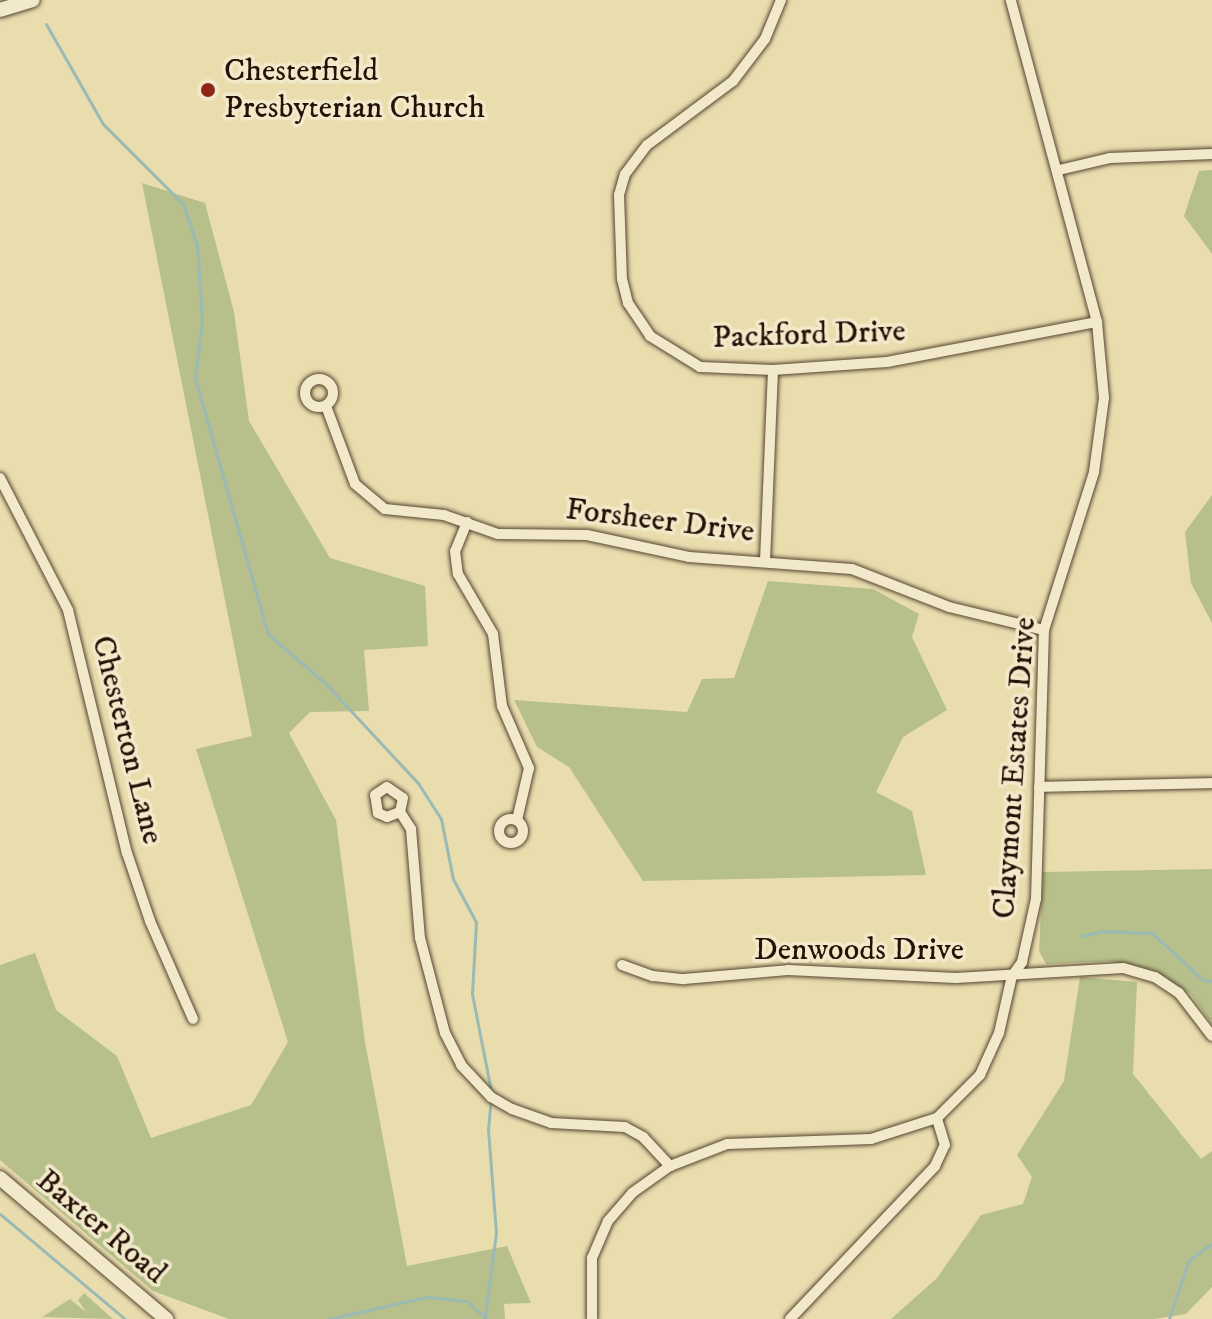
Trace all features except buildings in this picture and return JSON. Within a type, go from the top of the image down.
[{"type":"main road","points":[[0,10],[27,1]]},
{"type":"main road","name":"Baxter Road","points":[[0,1178],[166,1319]]},
{"type":"street","name":"Packford Drive","points":[[781,0],[749,63],[718,94],[647,145],[629,167],[619,195],[622,279],[628,303],[650,336],[671,354],[700,367],[773,370],[900,361],[1097,322]]},
{"type":"street","name":"Claymont Estates Drive","points":[[592,1319],[589,1278],[599,1238],[619,1205],[670,1166],[727,1144],[871,1139],[937,1118],[980,1075],[999,1033],[1012,976],[1022,962],[1036,899],[1044,630],[1099,447],[1104,378],[1097,322],[1059,170],[1011,0]]},
{"type":"street","points":[[1059,170],[1110,158],[1212,154]]},
{"type":"street","points":[[765,561],[773,370]]},
{"type":"street","name":"Forsheer Drive","points":[[326,406],[349,474],[362,494],[397,513],[444,515],[498,534],[587,535],[689,557],[852,569],[949,607],[1044,630]]},
{"type":"street","name":"Chesterton Lane","points":[[0,478],[68,610],[127,853],[150,921],[193,1019]]},
{"type":"street","points":[[467,522],[455,551],[458,574],[493,634],[502,706],[529,768],[517,820]]},
{"type":"street","points":[[1039,787],[1212,783]]},
{"type":"street","points":[[400,812],[411,829],[420,938],[445,1033],[461,1065],[491,1097],[512,1109],[551,1123],[625,1127],[643,1137],[670,1166]]},
{"type":"street","name":"Denwoods Drive","points":[[622,965],[653,976],[684,979],[842,969],[956,978],[1012,976],[1103,966],[1140,971],[1179,993],[1212,1036]]},
{"type":"street","points":[[790,1319],[935,1166],[945,1145],[937,1118]]},
{"type":"green space","points":[[1212,170],[1212,254],[1184,216],[1199,171]]},
{"type":"green space","points":[[142,183],[205,203],[234,312],[249,421],[330,558],[425,586],[428,646],[364,650],[369,711],[310,712],[289,733],[336,820],[365,1042],[407,1266],[507,1246],[531,1303],[504,1304],[505,1319],[229,1319],[153,1291],[0,1160],[0,965],[35,953],[56,1010],[117,1056],[151,1138],[251,1105],[288,1042],[196,749],[252,736]]},
{"type":"green space","points":[[1212,495],[1212,623],[1191,583],[1185,532]]},
{"type":"green space","points":[[768,581],[873,589],[919,614],[912,637],[947,710],[903,737],[876,792],[912,811],[926,875],[643,881],[569,767],[537,747],[514,700],[687,712],[702,679],[734,678]]},
{"type":"green space","points":[[1212,869],[1212,1024],[1191,994],[1144,968],[1110,961],[1046,964],[1039,951],[1043,872]]},
{"type":"green space","points":[[1080,977],[1137,982],[1133,1074],[1201,1159],[1212,1151],[1212,1287],[1186,1314],[1154,1319],[891,1319],[937,1278],[981,1215],[1023,1204],[1032,1177],[1017,1155],[1064,1081]]},
{"type":"green space","points":[[84,1293],[113,1319],[42,1317],[70,1299],[86,1312],[78,1300]]},
{"type":"waterway","points":[[46,24],[103,124],[183,204],[197,245],[202,321],[195,378],[268,634],[325,683],[418,783],[441,819],[453,879],[476,922],[472,994],[491,1091]]},
{"type":"waterway","points":[[1082,936],[1103,931],[1152,933],[1203,980],[1212,981]]},
{"type":"waterway","points":[[485,1316],[496,1233],[488,1130],[491,1098]]},
{"type":"waterway","points":[[0,1214],[125,1319]]},
{"type":"waterway","points":[[1169,1319],[1189,1260],[1212,1243]]},
{"type":"waterway","points":[[329,1319],[427,1297],[467,1301],[486,1319]]},
{"type":"place","name":"Chesterfield Presbyterian Church","points":[[208,90]]}]
